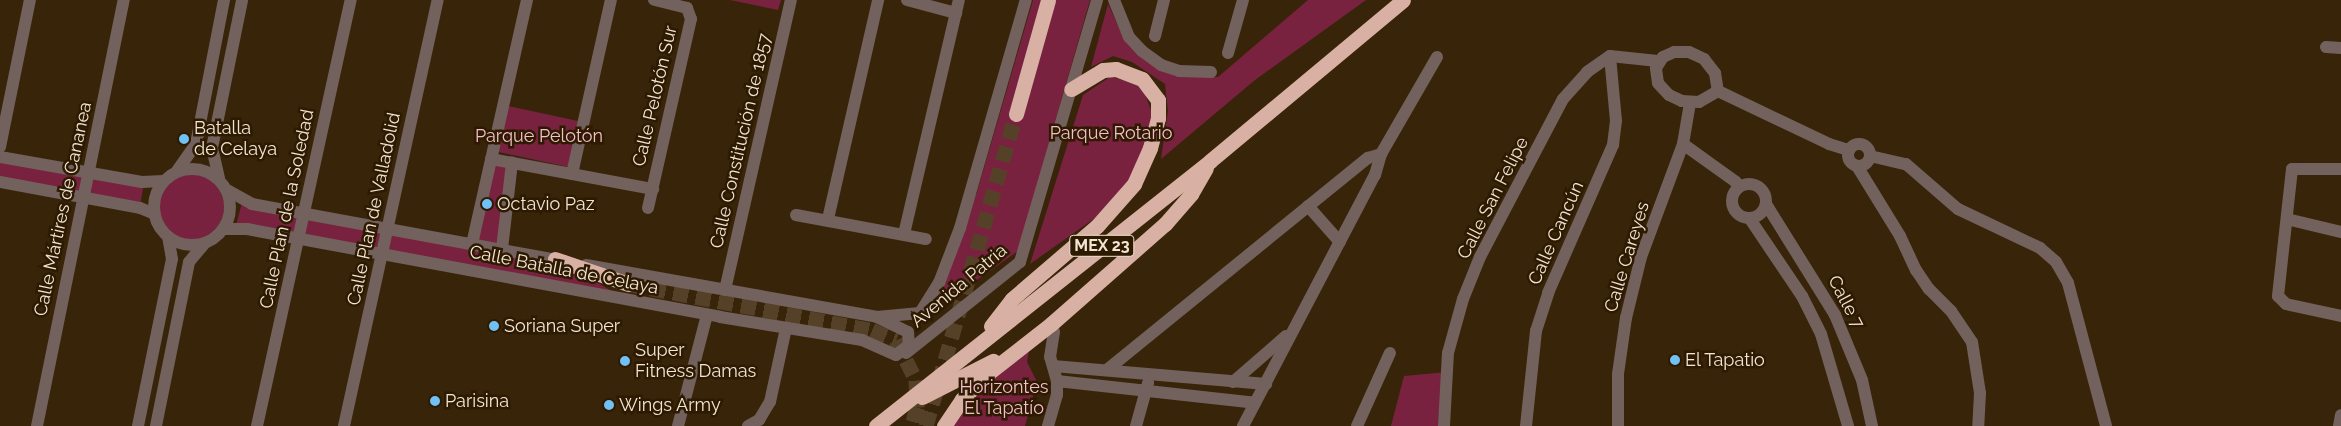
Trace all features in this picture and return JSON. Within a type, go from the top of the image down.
[{"type":"highway","points":[[1016,114],[1048,0]]},
{"type":"highway","name":"MEX 23","points":[[876,426],[1210,161],[1403,0]]},
{"type":"highway","points":[[976,345],[1012,299],[1097,226],[1134,184],[1150,148],[1158,118],[1158,100],[1142,79],[1116,68],[1103,70],[1071,89]]},
{"type":"highway","points":[[944,426],[974,386],[1051,324],[1165,224],[1191,194],[1210,161]]},
{"type":"highway","points":[[555,259],[628,284]]},
{"type":"highway","points":[[894,411],[1019,348]]},
{"type":"street","points":[[0,147],[30,0]]},
{"type":"street","name":"Calle Mártires de Cananea","points":[[37,426],[124,0]]},
{"type":"street","points":[[138,426],[172,259],[168,237],[154,214],[157,191],[163,181],[177,171],[196,144],[224,0]]},
{"type":"street","points":[[156,426],[189,262],[205,243],[223,229],[230,210],[227,190],[219,178],[212,148],[242,0]]},
{"type":"street","name":"Calle Plan de la Soledad","points":[[257,426],[351,0]]},
{"type":"street","name":"Calle Plan de Valladolid","points":[[344,426],[438,0]]},
{"type":"street","points":[[472,244],[527,0]]},
{"type":"street","points":[[572,174],[611,0]]},
{"type":"street","name":"Calle Pelotón Sur","points":[[648,208],[690,19],[689,10],[683,6],[654,0]]},
{"type":"street","name":"Calle Constitución de 1857","points":[[725,290],[791,0]]},
{"type":"street","points":[[828,220],[878,0]]},
{"type":"street","points":[[907,0],[956,13]]},
{"type":"street","points":[[904,234],[959,0]]},
{"type":"street","name":"Avenida Patria","points":[[877,317],[920,313],[939,283],[960,228],[1026,0]]},
{"type":"street","name":"Avenida Patria","points":[[896,355],[904,354],[1020,262],[1097,0]]},
{"type":"street","points":[[1114,0],[1129,37],[1142,51],[1161,65],[1179,71],[1211,72]]},
{"type":"street","points":[[1155,36],[1164,0]]},
{"type":"street","points":[[1228,53],[1243,0]]},
{"type":"street","points":[[2326,47],[2341,48]]},
{"type":"street","points":[[1610,56],[1658,61],[1674,52],[1697,55],[1715,73],[1718,91]]},
{"type":"street","name":"Calle San Felipe","points":[[1444,426],[1448,353],[1463,299],[1480,257],[1563,98],[1587,72],[1610,56]]},
{"type":"street","name":"Calle Cancún","points":[[1526,426],[1536,331],[1548,293],[1613,145],[1616,121],[1610,56]]},
{"type":"street","points":[[1243,426],[1266,384],[1290,333],[1375,175],[1382,154],[1437,57]]},
{"type":"street","points":[[1658,61],[1656,75],[1663,89],[1675,99],[1690,103],[1707,99],[1718,91]]},
{"type":"street","points":[[1718,91],[1829,144],[1849,150]]},
{"type":"street","name":"Calle Careyes","points":[[1618,426],[1618,374],[1626,318],[1641,257],[1683,144],[1690,103]]},
{"type":"street","points":[[1683,144],[1736,182],[1738,188]]},
{"type":"street","points":[[1978,426],[1979,380],[1972,342],[1952,311],[1929,289],[1916,270],[1900,236],[1857,166],[1848,158],[1849,150],[1854,145],[1863,144],[1870,156],[1906,164],[1958,209],[2040,248],[2056,262],[2068,283],[2106,426]]},
{"type":"street","points":[[1108,369],[1368,158],[1382,154]]},
{"type":"street","points":[[1857,166],[1866,163],[1870,156]]},
{"type":"street","points":[[0,157],[142,182],[163,181]]},
{"type":"street","points":[[491,159],[652,189]]},
{"type":"street","points":[[502,250],[507,187],[512,163]]},
{"type":"street","points":[[177,171],[199,168],[219,178]]},
{"type":"street","points":[[2341,169],[2292,169],[2279,300],[2341,316]]},
{"type":"street","points":[[0,182],[154,214]]},
{"type":"street","points":[[1754,184],[1762,189],[1766,204],[1760,215],[1750,219],[1736,214],[1732,206],[1732,196],[1738,188],[1754,184]]},
{"type":"street","name":"Calle Batalla de Celaya","points":[[227,190],[252,204],[877,317]]},
{"type":"street","name":"Calle 7","points":[[1766,204],[1835,314],[1862,380],[1872,426]]},
{"type":"street","points":[[1308,206],[1340,242]]},
{"type":"street","points":[[796,215],[926,239]]},
{"type":"street","name":"Calle 7","points":[[1750,219],[1802,296],[1821,334],[1848,426]]},
{"type":"street","points":[[2287,219],[2341,232]]},
{"type":"street","name":"Calle Batalla de Celaya","points":[[223,229],[247,229],[707,315],[862,340],[896,355]]},
{"type":"street","points":[[168,237],[192,245],[205,243]]},
{"type":"street","points":[[678,426],[707,315]]},
{"type":"street","points":[[877,317],[908,332],[909,346],[896,355]]},
{"type":"street","points":[[1048,426],[1057,381],[1053,366],[1051,324]]},
{"type":"street","points":[[748,426],[759,420],[770,402],[786,328]]},
{"type":"street","points":[[1233,382],[1290,333]]},
{"type":"street","points":[[1357,426],[1390,353]]},
{"type":"street","points":[[1053,366],[1108,369],[1266,384]]},
{"type":"street","points":[[1136,426],[1146,392],[1149,373]]},
{"type":"street","points":[[1057,381],[1255,403]]},
{"type":"street","points":[[2339,426],[2341,415]]},
{"type":"green space","points":[[730,0],[781,0],[778,10]]},
{"type":"green space","points":[[1033,0],[1090,0],[1018,251],[926,316],[977,192]]},
{"type":"green space","points":[[1308,0],[1366,0],[1255,80],[1161,159],[1168,111],[1165,84],[1132,62],[1113,56],[1091,67],[1108,4],[1125,41],[1188,77],[1218,77]]},
{"type":"green space","name":"Parque Rotario","points":[[1110,77],[1134,82],[1145,94],[1153,116],[1148,147],[1129,183],[1095,218],[1030,264],[1083,95]]},
{"type":"green space","name":"Parque Pelotón","points":[[508,106],[579,121],[570,167],[498,152]]},
{"type":"green space","points":[[0,159],[144,184],[140,207],[0,182]]},
{"type":"green space","points":[[491,159],[509,164],[500,247],[472,242]]},
{"type":"green space","points":[[185,174],[197,174],[209,179],[219,189],[224,201],[222,220],[209,235],[197,240],[185,240],[173,235],[163,225],[158,213],[158,201],[163,189],[173,179]]},
{"type":"green space","points":[[243,199],[555,259],[619,295],[235,229]]},
{"type":"green space","name":"Horizontes El Tapatío","points":[[1030,345],[1027,362],[1037,382],[1025,426],[946,426],[974,386]]},
{"type":"green space","points":[[1447,372],[1445,426],[1391,426],[1404,376]]},
{"type":"tunnel","points":[[926,426],[1016,114]]},
{"type":"tunnel","points":[[628,284],[872,330],[896,340],[916,380],[917,407],[912,426]]},
{"type":"place","name":"Batalla de Celaya","points":[[184,139]]},
{"type":"place","name":"Octavio Paz","points":[[487,204]]},
{"type":"place","name":"Soriana Super","points":[[494,326]]},
{"type":"place","name":"El Tapatio","points":[[1675,360]]},
{"type":"place","name":"Super Fitness Damas","points":[[625,361]]},
{"type":"place","name":"Parisina","points":[[435,401]]},
{"type":"place","name":"Wings Army","points":[[609,405]]}]
